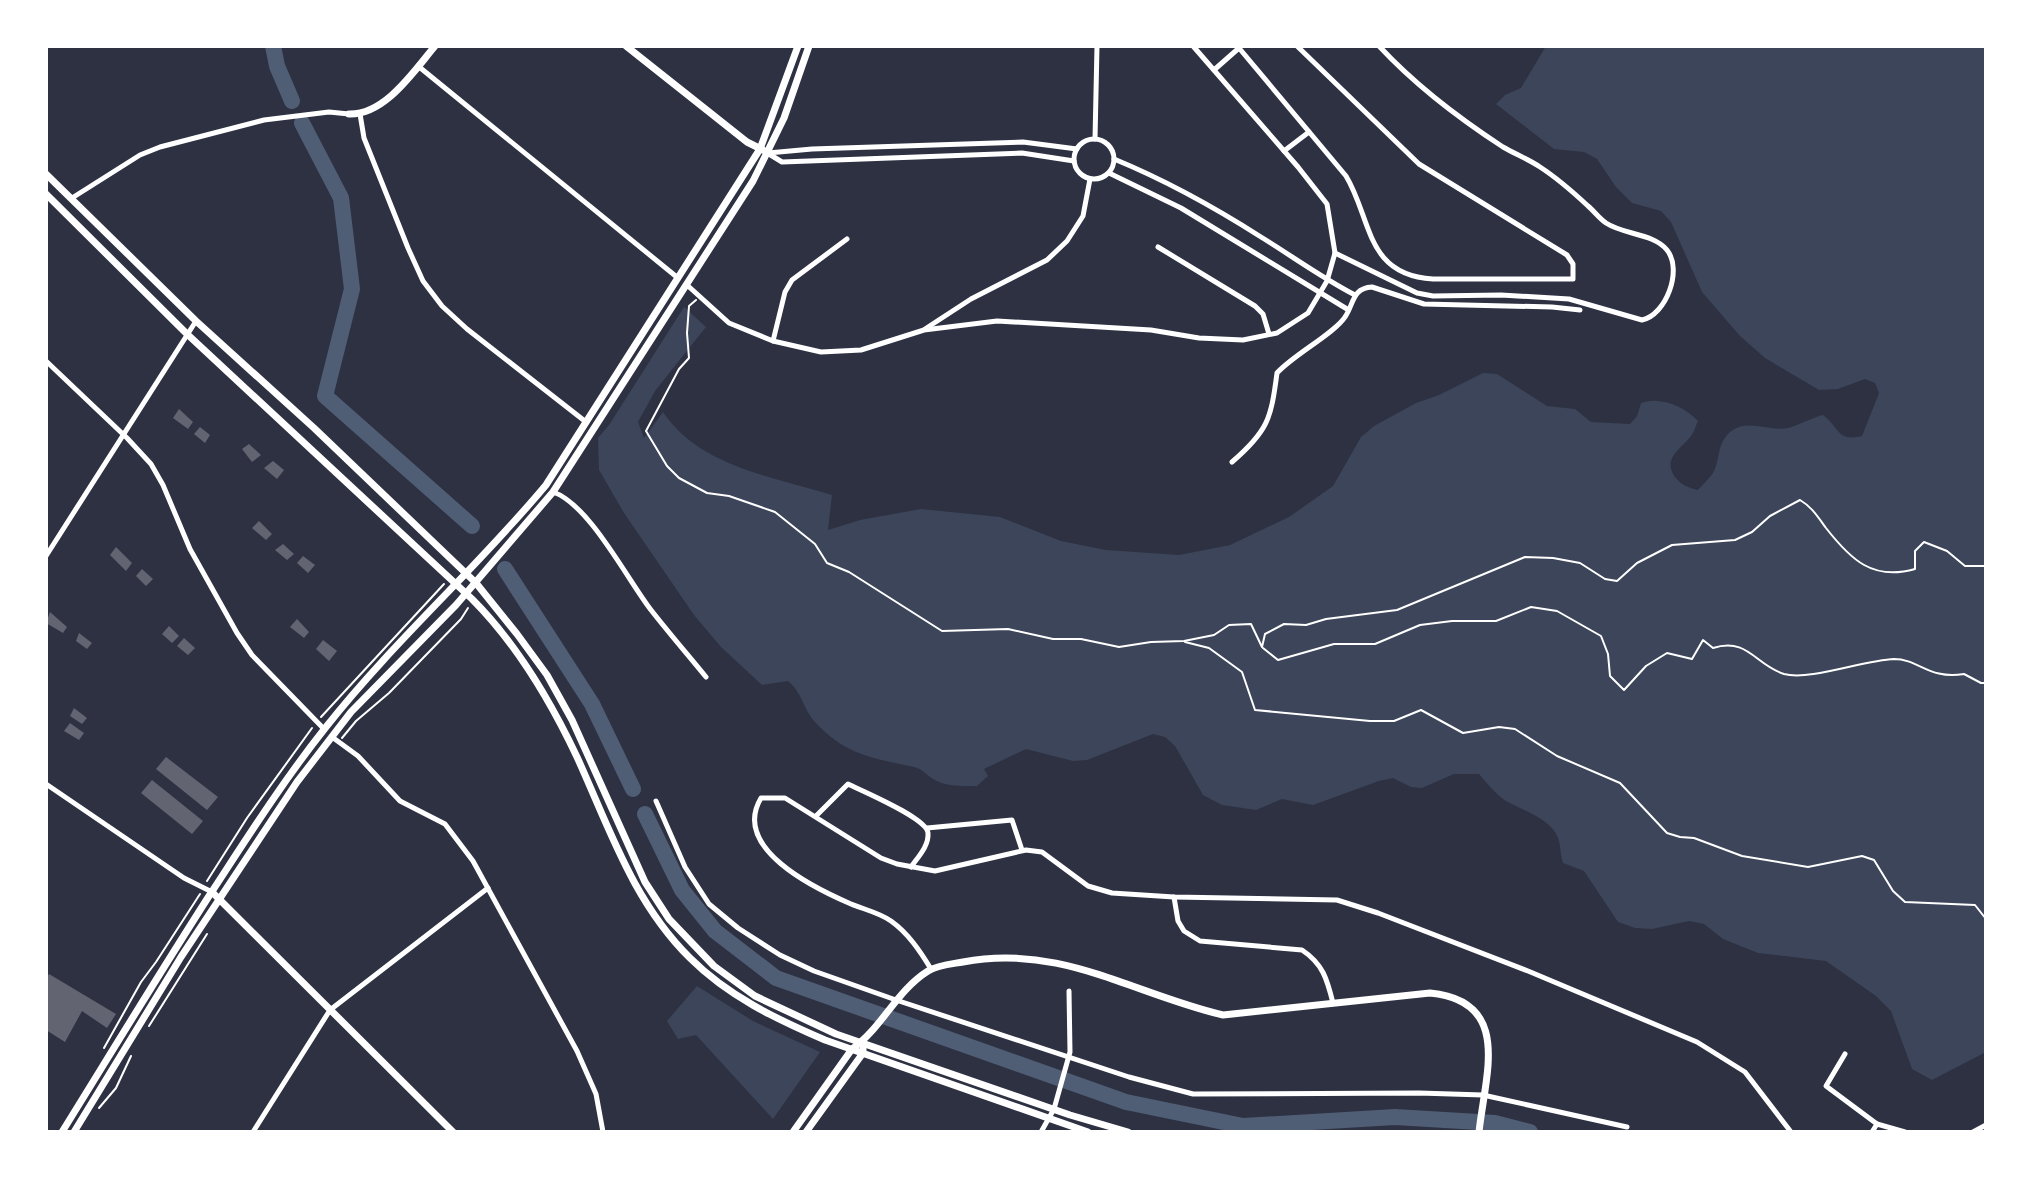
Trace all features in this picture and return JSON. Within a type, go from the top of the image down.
[{"type":"main road","points":[[349,114],[360,114],[380,103],[435,46]]},
{"type":"main road","points":[[626,46],[747,142],[768,153]]},
{"type":"main road","points":[[62,1132],[255,823],[324,729],[546,485],[760,149],[798,46]]},
{"type":"main road","points":[[74,1132],[262,830],[335,739],[351,712],[469,596],[476,583],[553,492],[768,153],[784,118],[809,46]]},
{"type":"main road","points":[[46,174],[196,321],[314,428],[476,583],[547,675],[572,720],[645,882],[669,919],[714,966],[755,996],[836,1034],[1128,1132]]},
{"type":"main road","points":[[46,194],[187,334],[469,596],[506,637],[549,705],[575,754],[632,880],[653,915],[689,958],[740,999],[786,1023],[1088,1132]]},
{"type":"main road","points":[[212,892],[453,1132]]},
{"type":"main road","points":[[793,1132],[852,1049],[862,1042],[896,1000],[931,969],[980,959],[1058,962],[1223,1015],[1430,993],[1460,999],[1476,1010],[1489,1041],[1479,1132]]},
{"type":"main road","points":[[806,1132],[863,1053],[862,1042]]},
{"type":"street","points":[[1095,139],[1097,46]]},
{"type":"street","points":[[687,285],[729,323],[773,341],[821,352],[861,350],[924,330],[997,321],[1151,330],[1199,338],[1243,340],[1277,333],[1308,313],[1327,281],[1335,253],[1327,204],[1193,46]]},
{"type":"street","points":[[1214,70],[1239,48],[1346,176],[1358,196],[1371,241],[1398,268],[1416,278],[1573,279],[1573,264],[1567,255],[1419,164],[1297,46]]},
{"type":"street","points":[[1335,253],[1393,283],[1433,296],[1501,295],[1569,299],[1642,320],[1653,318],[1667,299],[1674,265],[1669,252],[1662,245],[1605,223],[1540,167],[1506,149],[1442,106],[1379,46]]},
{"type":"street","points":[[418,66],[679,278]]},
{"type":"street","points":[[72,198],[140,155],[160,147],[264,120],[329,112],[349,114]]},
{"type":"street","points":[[360,114],[364,138],[423,281],[442,306],[467,329],[586,422]]},
{"type":"street","points":[[1284,151],[1309,132]]},
{"type":"street","points":[[1114,159],[1109,173],[1102,178],[1090,179],[1080,174],[1074,161],[1077,149],[1083,142],[1095,139],[1106,143],[1114,159],[1185,192],[1327,281],[1355,295]]},
{"type":"street","points":[[768,153],[1023,142],[1077,149]]},
{"type":"street","points":[[768,153],[782,162],[1022,153],[1074,161]]},
{"type":"street","points":[[1109,173],[1181,208],[1347,309]]},
{"type":"street","points":[[924,330],[971,299],[1047,260],[1067,241],[1083,216],[1090,179]]},
{"type":"street","points":[[773,341],[785,292],[792,280],[847,239]]},
{"type":"street","points":[[1158,247],[1255,306],[1263,314],[1269,334]]},
{"type":"street","points":[[1232,462],[1264,430],[1273,403],[1277,373],[1345,317],[1355,295],[1364,287],[1424,304],[1580,310]]},
{"type":"street","points":[[46,556],[196,321]]},
{"type":"street","points":[[46,361],[151,464],[190,549],[237,633],[252,655],[324,729]]},
{"type":"street","points":[[553,492],[566,496],[586,517],[651,610],[706,677]]},
{"type":"street","points":[[335,739],[358,756],[400,801],[445,824],[473,861],[577,1051],[596,1094],[603,1132]]},
{"type":"street","points":[[46,784],[184,878],[212,892]]},
{"type":"street","points":[[816,816],[848,784],[914,817],[927,828],[1012,820],[1022,850]]},
{"type":"street","points":[[931,969],[905,933],[889,919],[818,888],[768,854],[760,842],[754,818],[761,798],[785,798],[863,849],[911,867],[935,871],[1022,850],[1042,852],[1088,886],[1112,893],[1337,900],[1378,913],[1528,971],[1697,1042],[1745,1072],[1791,1132]]},
{"type":"street","points":[[656,801],[685,867],[709,904],[718,912],[780,955],[814,971],[896,1000],[1129,1077],[1193,1094],[1483,1095],[1627,1127]]},
{"type":"street","points":[[911,867],[925,848],[927,828]]},
{"type":"street","points":[[253,1132],[330,1010],[488,888]]},
{"type":"street","points":[[1174,897],[1178,921],[1184,931],[1200,941],[1302,950],[1315,959],[1326,974],[1333,1003]]},
{"type":"street","points":[[1041,1132],[1054,1109],[1069,1056],[1069,991]]},
{"type":"street","points":[[1845,1054],[1826,1086],[1877,1124],[1905,1132]]},
{"type":"street","points":[[1872,1132],[1877,1124]]},
{"type":"street","points":[[1973,1132],[1986,1125]]},
{"type":"path","points":[[700,297],[689,306],[689,358],[679,369],[646,431],[667,466],[679,478],[707,493],[729,496],[775,512],[815,544],[827,563],[849,572],[942,631],[1008,629],[1053,639],[1081,639],[1119,647],[1184,641],[1214,635],[1229,625],[1251,624],[1262,647],[1278,660],[1334,644],[1375,644],[1420,625],[1496,621],[1531,607],[1557,611],[1601,636],[1608,654],[1610,676],[1624,690],[1646,666],[1667,653],[1692,659],[1703,640],[1713,648],[1731,645],[1745,649],[1770,668],[1788,675],[1898,659],[1947,677],[1964,674],[1986,683]]},
{"type":"path","points":[[1262,647],[1265,634],[1284,624],[1306,625],[1326,619],[1397,610],[1525,557],[1580,563],[1605,579],[1617,581],[1637,563],[1672,545],[1735,540],[1800,500],[1810,506],[1839,544],[1873,572],[1896,574],[1915,569],[1915,551],[1924,542],[1947,551],[1965,566],[1986,566]]},
{"type":"path","points":[[335,739],[389,693],[461,619],[469,596]]},
{"type":"path","points":[[1184,641],[1209,648],[1242,672],[1255,710],[1370,721],[1394,721],[1421,710],[1463,733],[1499,727],[1515,729],[1557,756],[1620,783],[1667,833],[1718,845],[1742,856],[1808,867],[1862,856],[1874,860],[1893,891],[1905,902],[1975,905],[1986,919]]},
{"type":"path","points":[[147,1029],[211,926]]},
{"type":"path","points":[[94,1115],[116,1088],[131,1055]]},
{"type":"shaded area","points":[[1546,46],[1986,46],[1986,1052],[1932,1080],[1912,1069],[1891,1011],[1876,996],[1826,961],[1758,953],[1723,939],[1704,924],[1689,921],[1652,929],[1635,928],[1618,922],[1584,871],[1563,863],[1558,838],[1549,825],[1506,801],[1479,774],[1454,774],[1422,788],[1411,787],[1393,778],[1313,805],[1282,799],[1256,810],[1222,805],[1203,795],[1175,746],[1165,737],[1153,734],[1087,760],[1073,761],[1026,749],[984,769],[988,776],[977,786],[945,784],[917,768],[860,754],[837,742],[815,722],[788,681],[762,685],[721,647],[694,615],[624,513],[599,470],[598,438],[684,307],[706,327],[655,391],[638,422],[644,438],[663,412],[679,431],[717,458],[832,495],[828,530],[860,520],[921,509],[1000,517],[1061,541],[1106,550],[1179,555],[1230,545],[1289,517],[1333,486],[1361,437],[1374,426],[1483,373],[1497,374],[1547,406],[1575,409],[1591,422],[1630,424],[1637,416],[1641,403],[1648,401],[1679,407],[1698,421],[1693,433],[1672,458],[1671,470],[1680,482],[1698,490],[1714,471],[1724,439],[1741,426],[1788,428],[1823,415],[1843,435],[1862,436],[1879,393],[1875,383],[1865,379],[1838,389],[1819,390],[1765,358],[1740,336],[1702,292],[1671,222],[1661,211],[1632,203],[1616,187],[1597,159],[1584,152],[1554,149],[1496,104],[1505,95],[1521,88]]},
{"type":"shaded area","points":[[697,986],[753,1021],[820,1052],[773,1119],[696,1035],[678,1039],[667,1021]]},
{"type":"building","points":[[179,409],[193,422],[188,429],[173,418]]},
{"type":"building","points":[[200,427],[210,435],[205,443],[194,434]]},
{"type":"building","points":[[249,444],[261,455],[252,462],[242,449]]},
{"type":"building","points":[[273,461],[284,470],[277,479],[264,468]]},
{"type":"building","points":[[259,521],[272,534],[266,540],[252,528]]},
{"type":"building","points":[[283,544],[294,554],[287,560],[275,550]]},
{"type":"building","points":[[116,547],[132,563],[126,571],[110,555]]},
{"type":"building","points":[[303,556],[315,565],[308,573],[297,563]]},
{"type":"building","points":[[142,569],[153,579],[146,586],[136,576]]},
{"type":"building","points":[[50,612],[67,627],[63,633],[46,623]]},
{"type":"building","points":[[297,619],[309,632],[304,638],[290,627]]},
{"type":"building","points":[[169,626],[179,636],[172,643],[162,634]]},
{"type":"building","points":[[79,633],[92,643],[87,649],[76,641]]},
{"type":"building","points":[[184,638],[195,648],[188,655],[177,646]]},
{"type":"building","points":[[323,640],[337,651],[329,661],[316,649]]},
{"type":"building","points":[[74,708],[87,718],[82,724],[70,716]]},
{"type":"building","points":[[70,723],[84,733],[79,740],[64,731]]},
{"type":"building","points":[[166,757],[218,797],[207,810],[156,769]]},
{"type":"building","points":[[152,780],[203,821],[192,834],[141,793]]},
{"type":"building","points":[[49,974],[116,1014],[107,1028],[82,1011],[65,1042],[46,1030],[46,979]]},
{"type":"waterway","points":[[273,46],[277,66],[292,101]]},
{"type":"waterway","points":[[302,123],[341,198],[352,289],[325,396],[472,526]]},
{"type":"waterway","points":[[505,569],[592,704],[633,789]]},
{"type":"waterway","points":[[645,814],[682,890],[715,931],[776,978],[1126,1102],[1243,1126],[1395,1117],[1495,1123],[1530,1132]]}]
